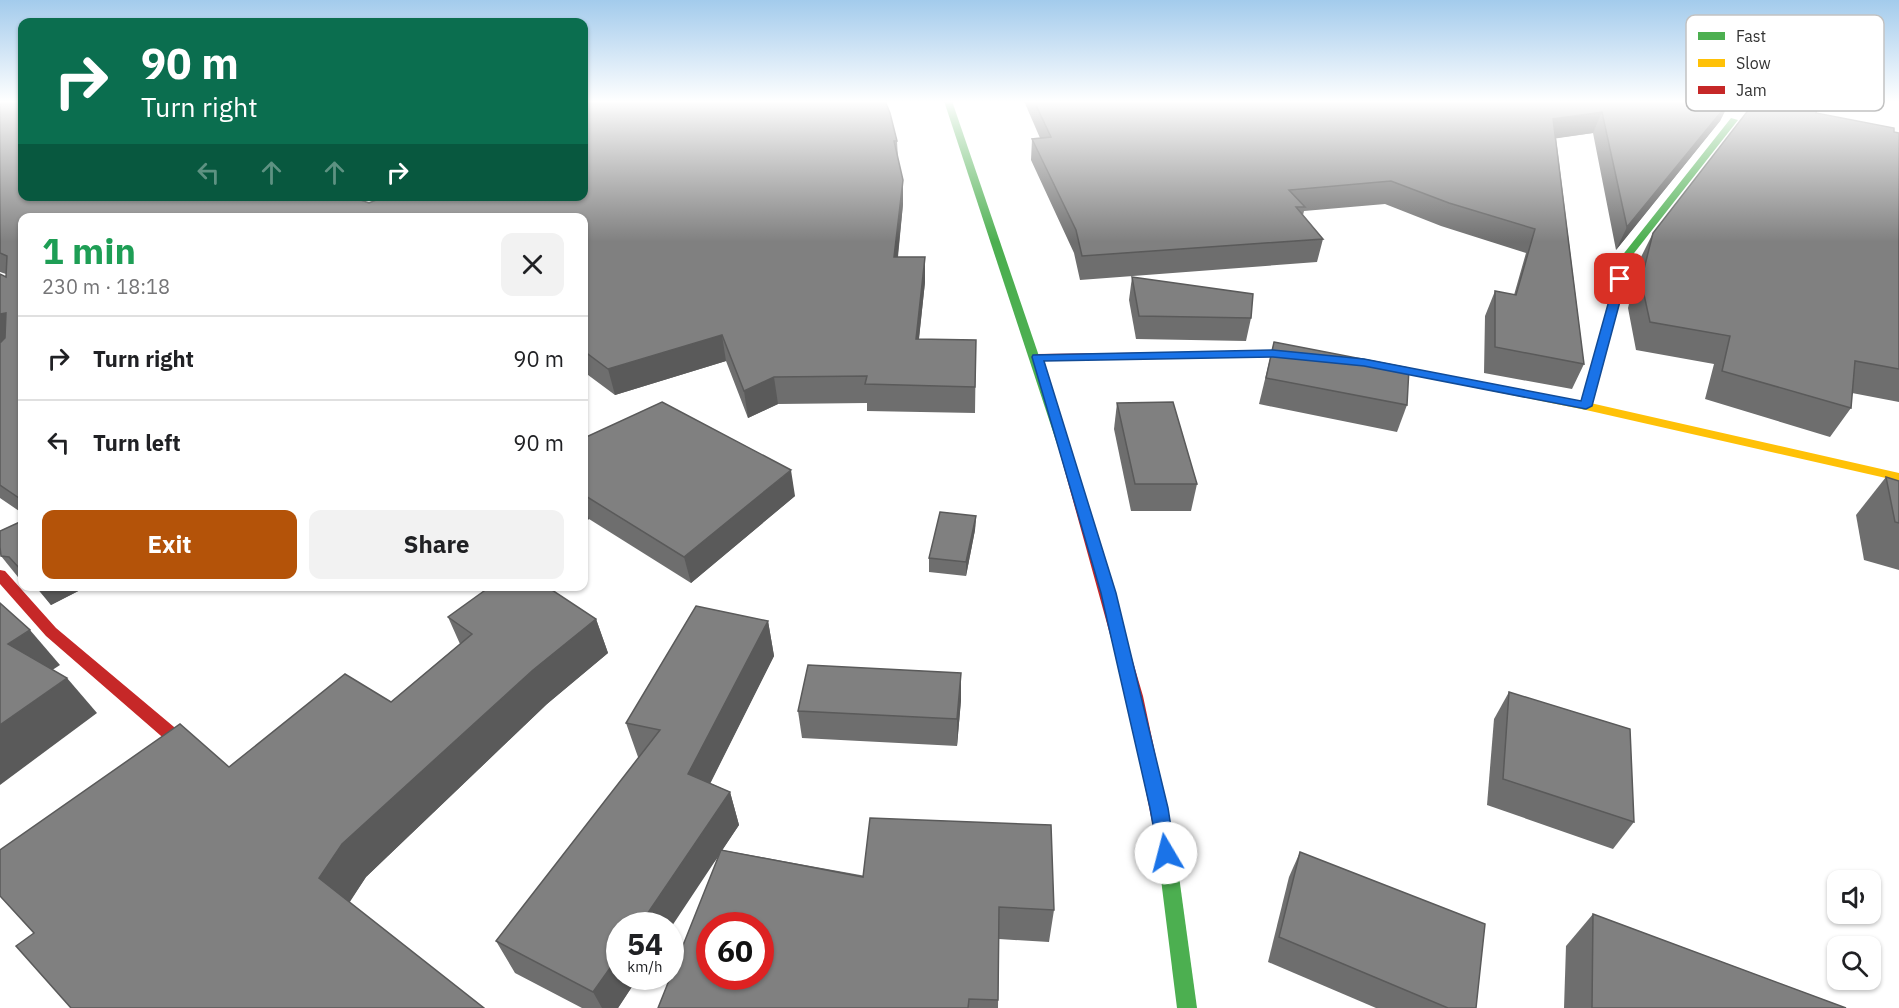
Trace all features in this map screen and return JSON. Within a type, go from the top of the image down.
[{"type":"street","points":[[964,148],[1037,357],[1108,593],[1159,808],[1187,1008]]},
{"type":"street","points":[[1586,406],[1626,257],[1712,148]]},
{"type":"street","points":[[1037,357],[1273,354],[1330,359]]},
{"type":"street","points":[[1352,362],[1586,406],[1899,477]]},
{"type":"street","points":[[0,575],[51,632],[174,737]]},
{"type":"building","points":[[0,148],[18,148],[18,201],[363,201],[369,203],[374,201],[588,201],[588,148],[896,148],[903,180],[894,257],[925,257],[916,339],[976,340],[975,387],[865,384],[867,376],[774,377],[744,391],[722,335],[608,369],[588,354],[588,213],[18,213],[18,497],[0,485],[0,343],[5,338],[6,313],[0,314],[0,274],[6,277],[7,256],[0,253]]},
{"type":"building","points":[[1036,148],[1557,148],[1584,364],[1495,347],[1495,291],[1516,295],[1535,229],[1449,203],[1391,181],[1289,190],[1305,207],[1296,207],[1323,239],[1082,256],[1076,230]]},
{"type":"building","points":[[1610,148],[1692,148],[1627,227]]},
{"type":"building","points":[[1719,148],[1899,148],[1899,369],[1855,361],[1851,408],[1722,371],[1730,336],[1650,322],[1641,281],[1653,233]]},
{"type":"building","points":[[1132,277],[1253,294],[1251,318],[1139,316]]},
{"type":"building","points":[[1274,342],[1409,368],[1407,405],[1266,378]]},
{"type":"building","points":[[662,402],[791,470],[684,557],[588,497],[588,436]]},
{"type":"building","points":[[1173,402],[1197,484],[1135,484],[1117,403]]},
{"type":"building","points":[[1886,477],[1899,481],[1899,523],[1895,522]]},
{"type":"building","points":[[940,512],[976,516],[966,562],[929,558]]},
{"type":"building","points":[[18,523],[18,567],[9,557],[1,556],[0,531]]},
{"type":"building","points":[[484,591],[554,591],[596,619],[533,670],[342,844],[319,878],[484,1008],[71,1008],[16,946],[34,933],[0,896],[0,850],[180,724],[229,767],[345,674],[391,702],[472,634],[448,617]]},
{"type":"building","points":[[0,603],[30,630],[8,644],[67,678],[0,725]]},
{"type":"building","points":[[696,606],[768,621],[688,774],[730,792],[649,912],[606,912],[606,974],[593,992],[496,941],[660,730],[626,723]]},
{"type":"building","points":[[808,665],[961,673],[957,719],[798,711]]},
{"type":"building","points":[[1509,692],[1630,729],[1634,822],[1503,779]]},
{"type":"building","points":[[870,818],[1051,825],[1054,910],[999,907],[998,1000],[969,999],[968,1008],[658,1008],[665,990],[684,990],[684,943],[696,913],[696,990],[774,990],[774,912],[696,912],[721,850],[863,877]]},
{"type":"building","points":[[1300,852],[1485,924],[1476,1008],[1448,1008],[1279,937]]},
{"type":"building","points":[[1593,914],[1846,1008],[1592,1008]]},
{"type":"traffic: fast","points":[[964,148],[1065,450]]},
{"type":"traffic: fast","points":[[1586,406],[1626,257],[1712,148]]},
{"type":"traffic: fast","points":[[1166,847],[1187,1008]]},
{"type":"traffic: slow","points":[[1366,363],[1586,406],[1899,477]]},
{"type":"traffic: jam","points":[[1037,357],[1273,354],[1317,358]]},
{"type":"traffic: jam","points":[[1065,450],[1135,696],[1166,847]]},
{"type":"traffic: jam","points":[[0,575],[51,632],[174,737]]},
{"type":"route","points":[[1166,853],[1159,808],[1108,593],[1037,357],[1273,354],[1364,363],[1586,406],[1620,279]]}]
